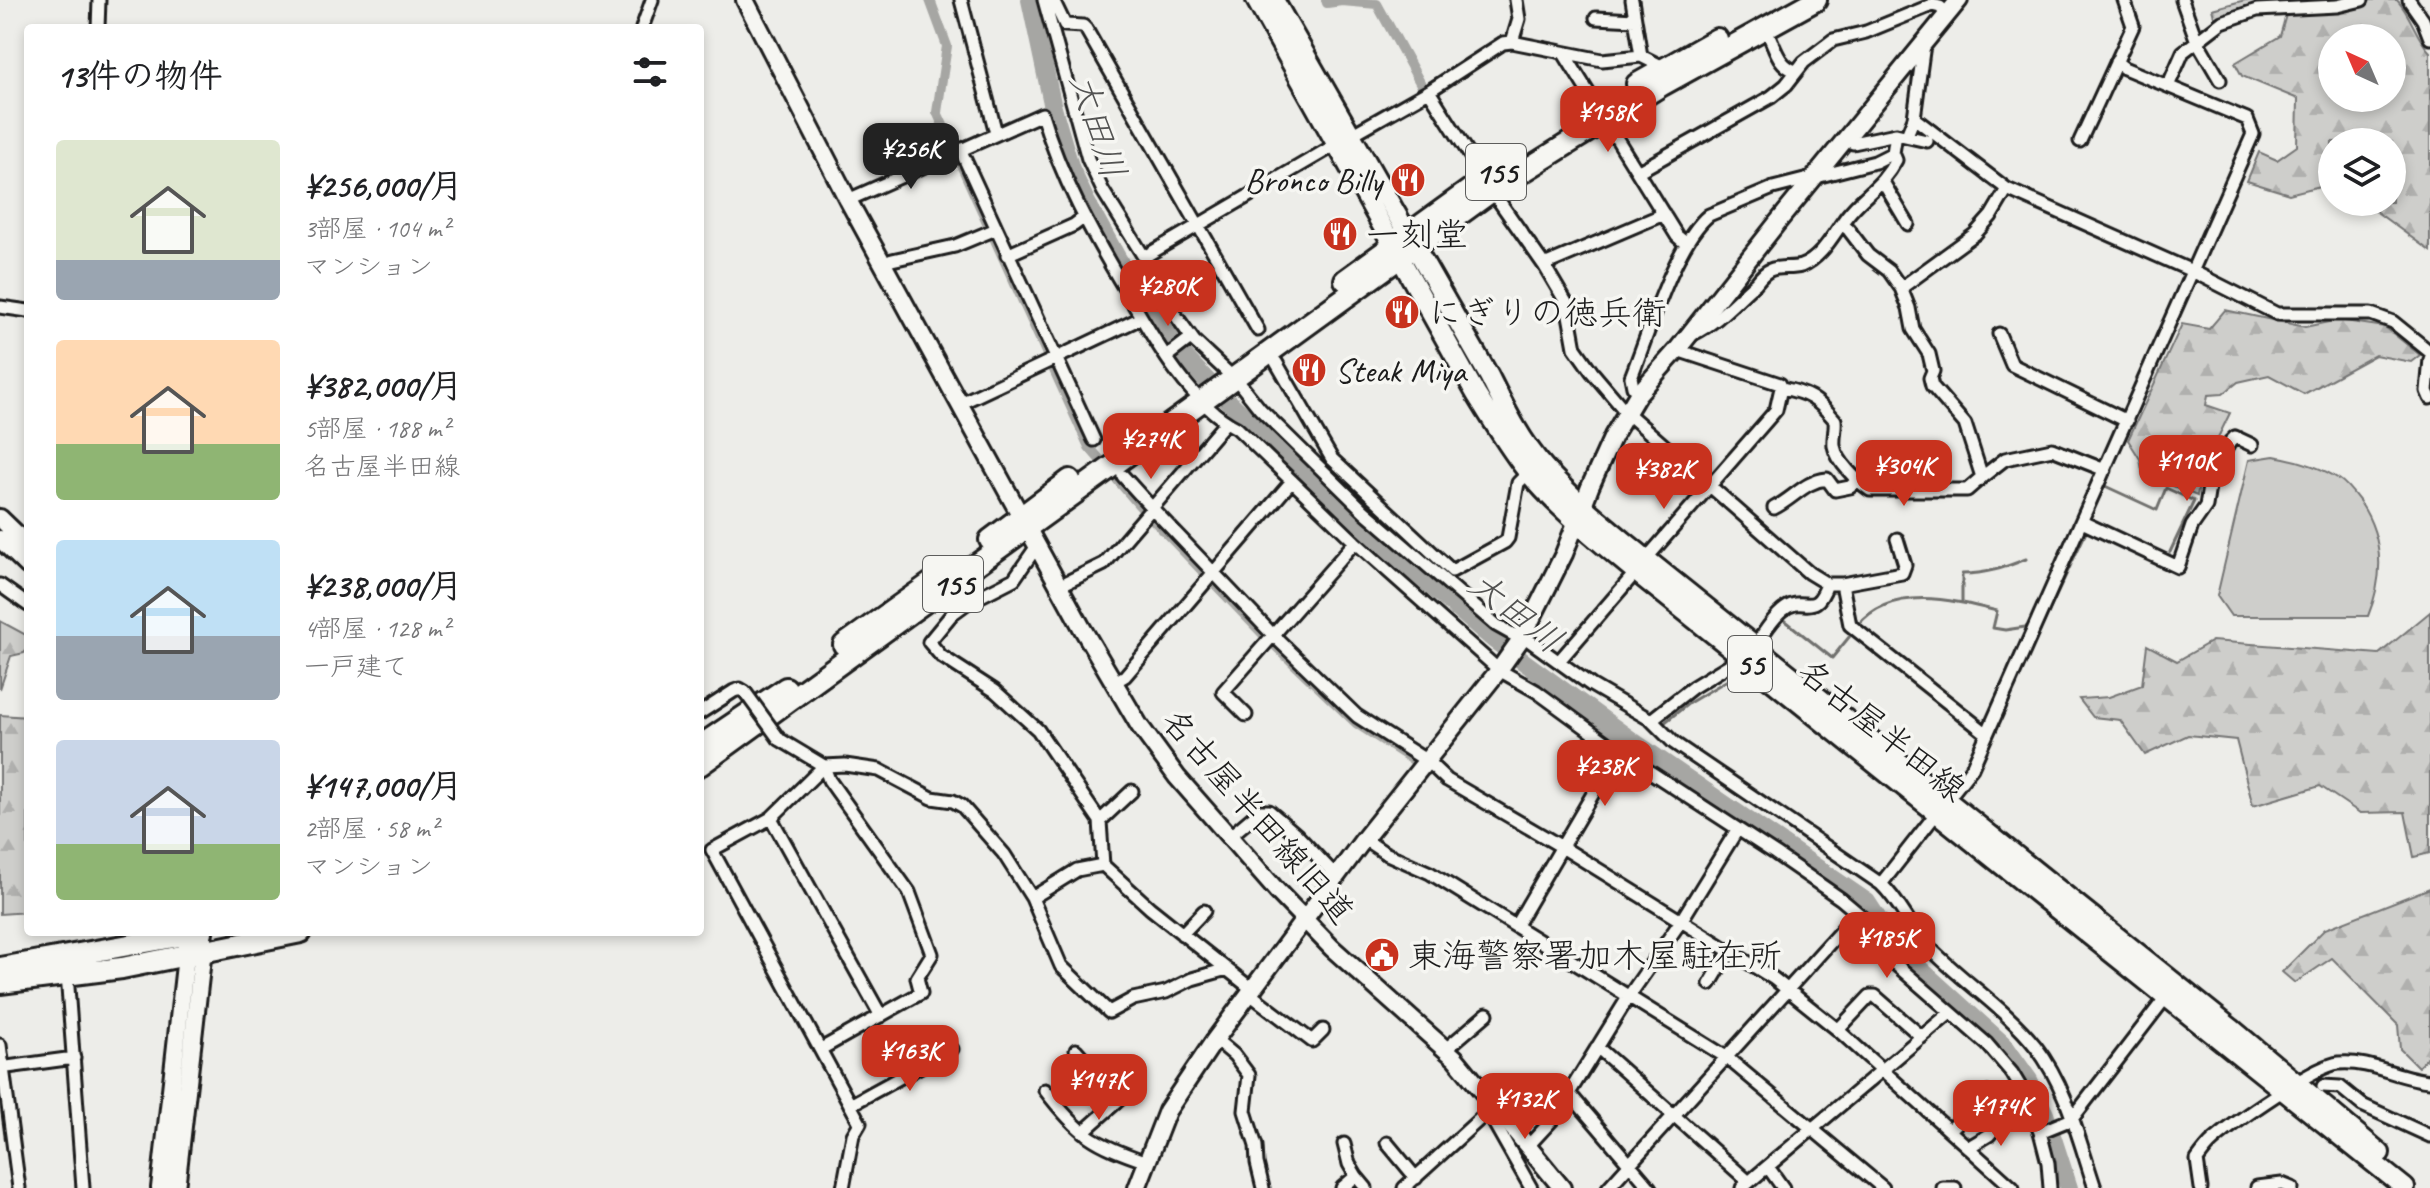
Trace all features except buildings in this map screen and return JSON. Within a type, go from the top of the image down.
[{"type":"highway","name":"155","points":[[704,762],[1029,530],[1227,375],[1488,185],[1603,113],[1665,68],[1789,0]]},
{"type":"highway","name":"155","points":[[1603,113],[1816,0]]},
{"type":"highway","name":"155","points":[[704,743],[1029,530]]},
{"type":"highway","points":[[0,968],[196,939],[241,936]]},
{"type":"highway","points":[[0,983],[122,968],[196,939]]},
{"type":"main road","name":"名古屋半田線","points":[[1256,0],[1344,139]]},
{"type":"main road","name":"名古屋半田線","points":[[1274,0],[1344,139],[1404,245],[1511,421],[1580,514]]},
{"type":"main road","name":"名古屋半田線","points":[[1404,245],[1476,394],[1528,473],[1748,652],[1937,815],[2166,997],[2291,1087],[2422,1188]]},
{"type":"main road","name":"名古屋半田線","points":[[1748,652],[1948,800],[2291,1087],[2405,1188]]},
{"type":"street","points":[[98,24],[99,0]]},
{"type":"street","points":[[643,24],[652,0]]},
{"type":"street","name":"名古屋半田線旧道","points":[[745,0],[848,200],[1059,586],[1113,683],[1157,750],[1229,837],[1304,919],[1355,969],[1446,1049],[1491,1109],[1528,1146],[1562,1188]]},
{"type":"street","points":[[961,0],[996,133]]},
{"type":"street","points":[[1044,0],[1088,159],[1103,191],[1174,313],[1194,341],[1375,521],[1496,625],[1651,720],[1674,743],[1881,884],[1896,898],[1912,927],[1928,947],[2006,1016],[2037,1048],[2060,1087],[2095,1188]]},
{"type":"street","points":[[1053,0],[1065,25],[1086,29],[1258,330]]},
{"type":"street","points":[[1512,42],[1519,19],[1516,0]]},
{"type":"street","points":[[1634,0],[1641,56]]},
{"type":"street","points":[[1137,1188],[1167,1111],[1215,1039],[1364,839],[1520,640],[1547,591],[1602,458],[1638,394],[1677,350],[1959,0]]},
{"type":"street","points":[[2080,141],[2133,26],[2124,0]]},
{"type":"street","points":[[2182,0],[2196,39],[2220,80]]},
{"type":"street","points":[[2168,86],[2183,52],[2222,22],[2257,10],[2337,6],[2362,0]]},
{"type":"street","points":[[2409,0],[2423,20],[2430,38]]},
{"type":"street","points":[[1818,38],[1833,40],[1866,32],[1932,5],[1940,7],[1947,14]]},
{"type":"street","points":[[1596,18],[1635,20]]},
{"type":"street","points":[[1765,28],[1779,59],[1795,71]]},
{"type":"street","points":[[1639,171],[1771,97],[1786,85],[1795,71],[1833,40]]},
{"type":"street","points":[[1144,257],[1429,91],[1503,43],[1512,42],[1602,60],[1641,56],[1665,68]]},
{"type":"street","points":[[1638,394],[1631,377],[1685,243],[1697,225],[1709,215],[1773,188],[1875,162],[1893,153],[1901,134],[1914,118],[1924,43]]},
{"type":"street","points":[[1565,55],[1685,243]]},
{"type":"street","points":[[1881,884],[1972,768],[2248,147],[2252,129],[2247,119],[2116,62]]},
{"type":"street","points":[[1429,91],[1567,304],[1573,339],[1582,360],[1626,412],[1816,578],[1827,584],[1902,573],[1905,565],[1897,539]]},
{"type":"street","points":[[848,200],[1042,114],[1083,218],[1141,318],[1201,398],[1226,422],[1237,428],[1355,542],[1501,667],[1618,751],[1789,863],[1866,920],[1893,962],[1987,1044],[2012,1073],[2040,1132],[2048,1163],[2050,1188]]},
{"type":"street","points":[[1914,118],[2007,189],[2192,271],[2277,314],[2371,314],[2387,319],[2430,352]]},
{"type":"street","points":[[1846,139],[1853,143],[1901,134],[1927,141]]},
{"type":"street","points":[[960,149],[1094,440]]},
{"type":"street","points":[[1689,333],[1695,334],[1717,320],[1769,270],[1802,266],[1817,255],[1869,192],[1883,182],[1896,160],[1893,153]]},
{"type":"street","points":[[1883,182],[1908,224]]},
{"type":"street","points":[[1901,288],[1975,234],[1991,216],[2007,189]]},
{"type":"street","points":[[1544,265],[1664,214]]},
{"type":"street","points":[[1007,255],[1083,218]]},
{"type":"street","points":[[1842,225],[1868,255],[1889,271],[1901,288],[1913,329],[1929,354],[1932,386],[1965,424],[1982,477]]},
{"type":"street","points":[[883,264],[955,246],[996,229]]},
{"type":"street","points":[[0,307],[24,310]]},
{"type":"street","points":[[961,403],[1141,318]]},
{"type":"street","points":[[1999,334],[2012,365],[2127,421]]},
{"type":"street","points":[[1167,356],[1188,340]]},
{"type":"street","points":[[1559,661],[1776,410],[1780,384],[1677,350]]},
{"type":"street","points":[[2430,359],[2427,391],[2430,398]]},
{"type":"street","points":[[1276,362],[1332,459],[1452,571],[1505,542],[1518,483],[1528,473]]},
{"type":"street","points":[[1781,388],[1816,399],[1835,420],[1835,449],[1858,480],[1870,490],[1967,490],[2005,459],[2052,449],[2105,470]]},
{"type":"street","points":[[1059,586],[1104,564],[1226,422]]},
{"type":"street","points":[[2082,522],[2178,567],[2192,526],[2206,506],[2211,474],[2230,442],[2235,437],[2252,445]]},
{"type":"street","points":[[1123,476],[1273,635],[1357,716],[1427,761],[1447,780],[1562,847],[1789,989],[2013,1188]]},
{"type":"street","points":[[1774,508],[1789,501],[1813,481],[1827,479],[1835,490],[1850,487],[1858,480]]},
{"type":"street","points":[[1113,683],[1125,676],[1292,481]]},
{"type":"street","points":[[0,518],[24,541]]},
{"type":"street","points":[[1029,530],[1014,579],[952,614],[929,642],[941,656],[995,691],[1038,730],[1100,821],[1103,865],[1312,1041],[1323,1030]]},
{"type":"street","points":[[0,539],[24,562]]},
{"type":"street","points":[[1246,715],[1223,692],[1355,542]]},
{"type":"street","points":[[1651,720],[1693,687],[1748,652],[1784,609],[1822,599],[1827,584]]},
{"type":"street","points":[[1842,584],[1850,625],[1986,733]]},
{"type":"street","points":[[0,585],[24,602]]},
{"type":"street","points":[[704,710],[740,689],[779,739],[824,766],[845,765],[879,770],[932,798],[962,806],[1004,854],[1032,898],[1061,966],[1109,1012],[1133,999],[1166,992],[1192,979],[1227,969]]},
{"type":"street","points":[[1516,925],[1618,751]]},
{"type":"street","points":[[824,766],[771,818],[712,850],[860,1123],[853,1135],[843,1188]]},
{"type":"street","points":[[821,1049],[921,993],[917,978],[932,954],[909,892],[829,780],[824,766]]},
{"type":"street","points":[[1100,821],[1132,791]]},
{"type":"street","points":[[1229,837],[1260,811],[1269,811],[1336,876]]},
{"type":"street","points":[[771,818],[881,1016]]},
{"type":"street","points":[[1528,1146],[1553,1119],[1737,830]]},
{"type":"street","points":[[1364,839],[1385,853],[1430,873],[1726,1057],[1883,1188]]},
{"type":"street","points":[[1032,898],[1077,870],[1103,865]]},
{"type":"street","points":[[1182,934],[1204,911]]},
{"type":"street","points":[[1608,1188],[1857,913]]},
{"type":"street","points":[[160,1188],[196,939]]},
{"type":"street","points":[[176,1188],[196,939]]},
{"type":"street","points":[[1710,984],[1729,952]]},
{"type":"street","points":[[67,974],[83,1188]]},
{"type":"street","points":[[1838,1030],[1870,996],[1875,996],[1922,1037]]},
{"type":"street","points":[[2040,1132],[2072,1119],[2166,997]]},
{"type":"street","points":[[1597,1047],[1675,1114],[1746,1185],[1950,1013]]},
{"type":"street","points":[[1446,1049],[1487,1014]]},
{"type":"street","points":[[1215,1039],[1234,1055],[1249,1075],[1245,1111],[1256,1146],[1263,1188]]},
{"type":"street","points":[[0,1045],[19,1188]]},
{"type":"street","points":[[850,1105],[952,1049]]},
{"type":"street","points":[[1076,1050],[1120,1099],[1083,1132]]},
{"type":"street","points":[[2,1068],[74,1058]]},
{"type":"street","points":[[2201,1188],[2197,1160],[2211,1142],[2318,1068],[2340,1063],[2377,1067],[2404,1077],[2430,1081]]},
{"type":"street","points":[[2323,1086],[2340,1087],[2362,1105],[2430,1136]]},
{"type":"street","points":[[1045,1090],[1069,1122],[1104,1147],[1147,1162]]},
{"type":"street","points":[[1569,1093],[1650,1188]]},
{"type":"street","points":[[1950,1130],[1988,1093]]},
{"type":"street","points":[[1404,1188],[1491,1109],[1531,1188]]},
{"type":"street","points":[[1969,1147],[1989,1135],[2004,1117]]},
{"type":"street","points":[[1387,1143],[1416,1178]]},
{"type":"street","points":[[1344,1144],[1349,1164],[1366,1188]]},
{"type":"street","points":[[1768,1167],[1783,1188]]},
{"type":"street","points":[[1342,1188],[1356,1176]]},
{"type":"street","points":[[2257,1187],[2282,1184],[2292,1188]]},
{"type":"street","points":[[1943,1188],[1955,1188]]},
{"type":"green space","points":[[2245,0],[2397,0],[2430,52],[2430,251],[2382,216],[2406,216],[2406,128],[2318,128],[2318,187],[2289,194],[2247,181],[2259,152],[2277,160],[2297,146],[2298,99],[2242,76],[2235,63],[2280,36],[2289,4],[2216,24],[2212,9]]},
{"type":"green space","points":[[2225,310],[2305,327],[2338,320],[2385,327],[2420,355],[2411,362],[2375,355],[2304,394],[2269,375],[2238,382],[2223,394],[2208,395],[2206,405],[2230,413],[2201,472],[2197,496],[2166,483],[2154,485],[2143,476],[2140,459],[2128,440],[2182,324],[2209,329]]},
{"type":"green space","points":[[2274,456],[2308,464],[2331,474],[2345,484],[2360,502],[2374,530],[2379,558],[2377,587],[2368,616],[2231,616],[2217,596],[2249,460]]},
{"type":"green space","points":[[2430,612],[2430,853],[2414,857],[2405,812],[2360,813],[2320,786],[2253,806],[2236,740],[2188,735],[2145,755],[2120,720],[2093,717],[2079,699],[2109,697],[2142,685],[2147,645],[2177,661],[2212,641],[2379,654]]},
{"type":"green space","points":[[0,621],[24,634],[24,653],[11,656],[0,689]]},
{"type":"green space","points":[[0,715],[24,717],[24,912],[0,914]]},
{"type":"green space","points":[[2430,888],[2430,1055],[2418,1067],[2400,1049],[2398,1025],[2332,958],[2295,983],[2282,972],[2325,929]]},
{"type":"waterway","points":[[930,0],[947,46],[937,112],[1089,447],[1139,505],[1263,634],[1356,723],[1427,769]]},
{"type":"waterway","name":"大田川","points":[[1030,0],[1053,108],[1071,169],[1123,268],[1182,354],[1212,386],[1376,539],[1494,640],[1634,742],[1867,902],[1898,949],[2004,1045],[2029,1080],[2045,1114],[2069,1188]]},
{"type":"waterway","points":[[1326,0],[1327,3],[1377,4],[1423,88]]},
{"type":"waterway","points":[[2090,515],[2105,486],[2157,510],[2166,488],[2194,501],[2170,552]]},
{"type":"waterway","points":[[2039,626],[2042,626],[2087,530]]},
{"type":"waterway","points":[[1962,602],[1962,574],[1995,570],[2026,559]]},
{"type":"waterway","points":[[1858,625],[1872,612],[1888,604],[1924,598],[1997,611],[1993,628],[2005,630],[2032,626]]},
{"type":"waterway","points":[[1782,618],[1832,658],[1854,631]]},
{"type":"waterway","points":[[1664,723],[1689,703],[1741,672]]},
{"type":"place","name":"Bronco Billy","points":[[1408,180]]},
{"type":"place","name":"一刻堂","points":[[1340,234]]},
{"type":"place","name":"にぎりの徳兵衛","points":[[1402,312]]},
{"type":"place","name":"Steak Miya","points":[[1309,370]]},
{"type":"place","name":"東海警察署加木屋駐在所","points":[[1382,955]]}]
